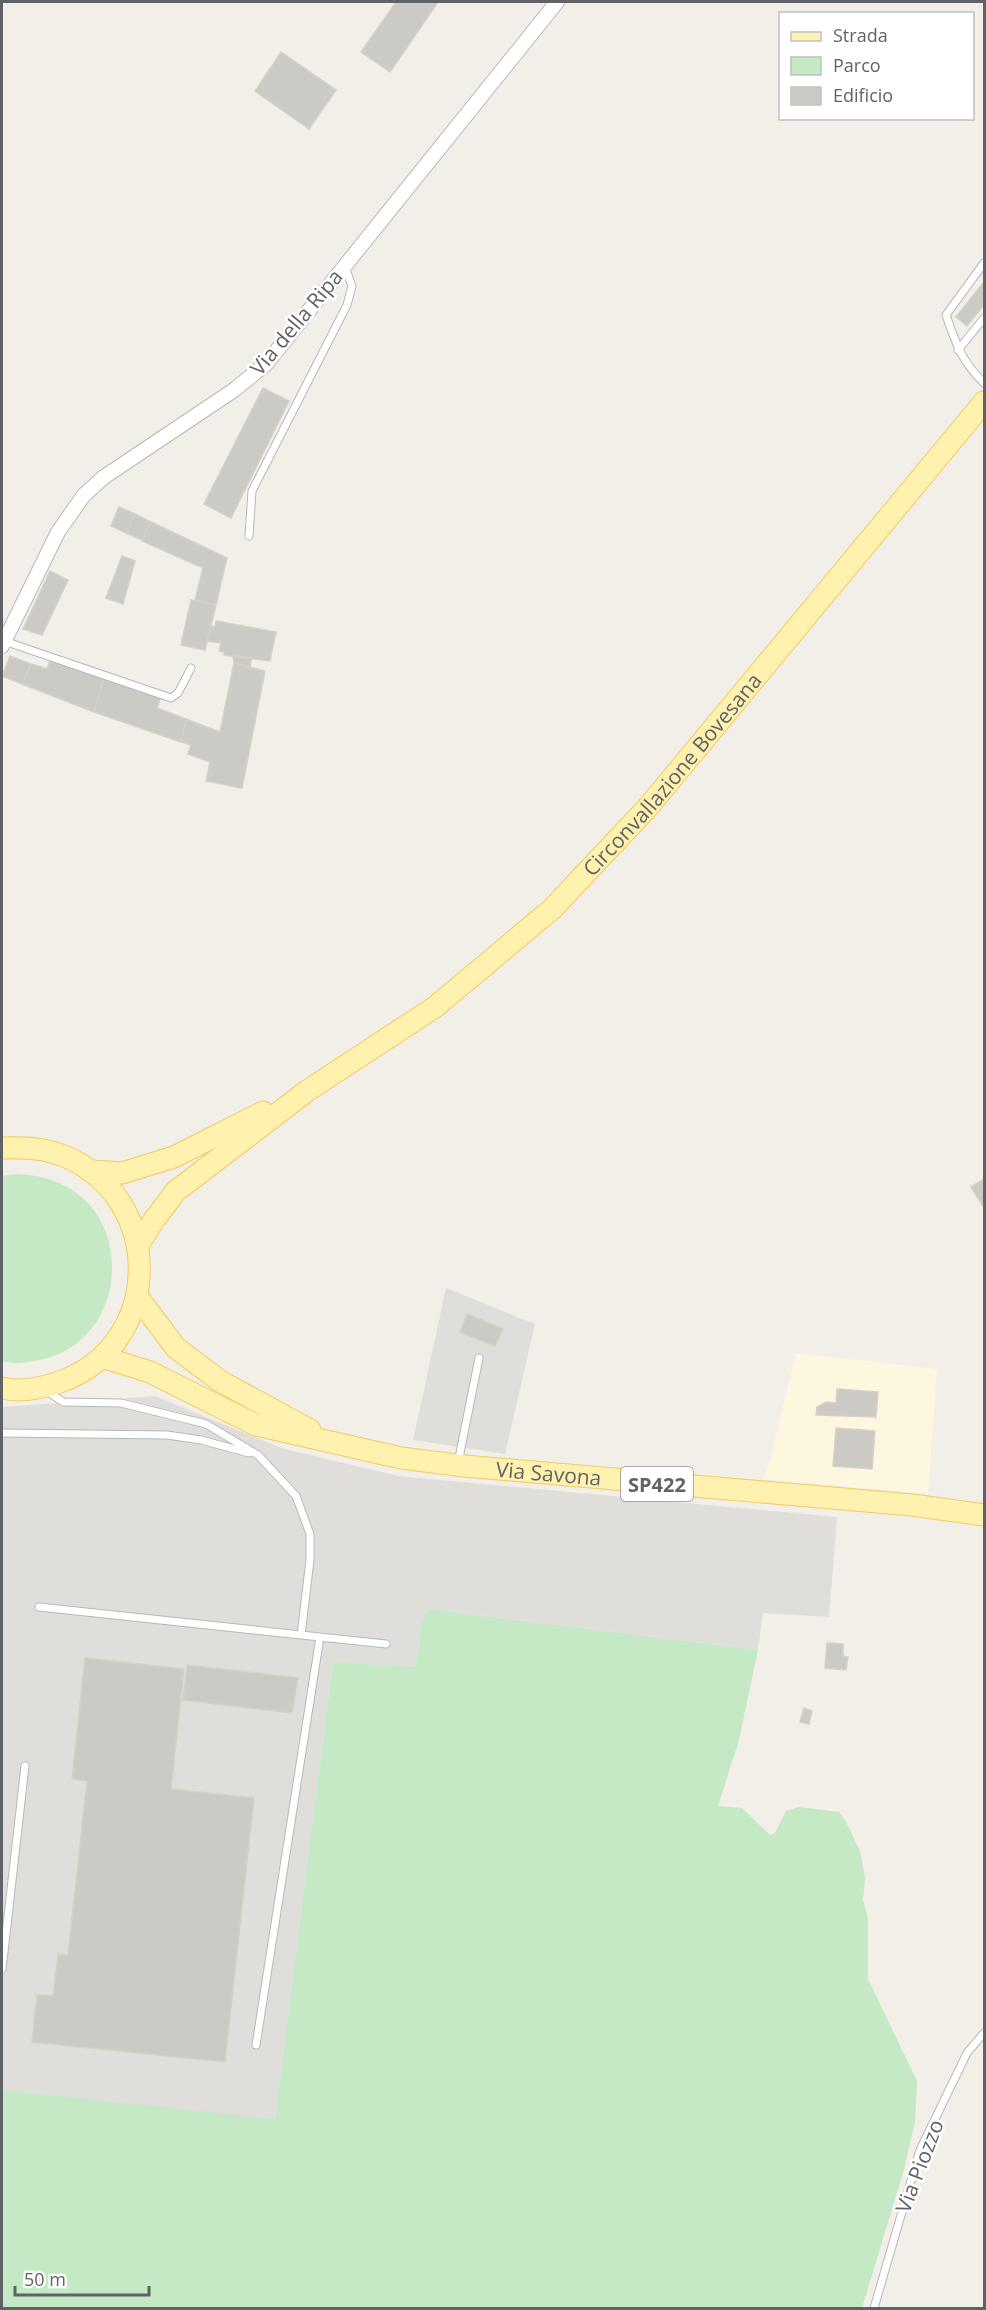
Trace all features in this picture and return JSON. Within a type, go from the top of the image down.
[{"type":"main road","name":"Circonvallazione Bovesana","points":[[138,1245],[176,1191],[307,1090],[435,1007],[552,909],[649,806],[984,402]]},
{"type":"main road","name":"Circonvallazione Bovesana","points":[[91,1171],[122,1173],[174,1157],[307,1090]]},
{"type":"main road","points":[[2,1148],[44,1150],[64,1156],[91,1171],[113,1192],[129,1217],[138,1245],[141,1271],[137,1296],[129,1319],[118,1339],[102,1357],[74,1376],[42,1388],[9,1390],[2,1388]]},
{"type":"main road","name":"Via Savona","points":[[137,1296],[176,1348],[220,1381],[332,1442]]},
{"type":"main road","name":"Via Savona","points":[[102,1357],[150,1372],[256,1425],[401,1458],[912,1506],[984,1515]]},
{"type":"street","name":"Via della Ripa","points":[[3,644],[58,532],[84,495],[104,477],[234,390],[266,364],[557,2]]},
{"type":"lane","points":[[984,263],[946,315],[958,350],[969,368],[984,383]]},
{"type":"lane","points":[[249,536],[252,491],[347,305],[352,286],[344,265]]},
{"type":"lane","points":[[958,350],[984,318]]},
{"type":"lane","points":[[3,644],[171,698],[178,693],[191,668]]},
{"type":"lane","points":[[458,1465],[479,1358]]},
{"type":"lane","points":[[42,1388],[63,1402],[122,1403],[206,1424],[258,1455],[296,1496],[310,1534],[310,1560],[301,1635]]},
{"type":"lane","points":[[2,1433],[167,1435],[201,1440],[258,1455]]},
{"type":"lane","points":[[39,1608],[386,1644]]},
{"type":"lane","points":[[256,2044],[320,1637]]},
{"type":"lane","points":[[2,1969],[25,1766]]},
{"type":"lane","name":"Via Piozzo","points":[[874,2308],[920,2150],[967,2053],[984,2033]]},
{"type":"shaded area","points":[[446,1288],[535,1324],[505,1454],[413,1440]]},
{"type":"shaded area","points":[[796,1353],[937,1369],[928,1494],[762,1479],[769,1465]]},
{"type":"shaded area","points":[[155,1396],[281,1448],[398,1476],[837,1517],[829,1617],[763,1613],[758,1650],[429,1609],[420,1627],[415,1667],[333,1662],[275,2120],[2,2090],[2,1407]]},
{"type":"green space","points":[[17,1174],[56,1182],[85,1200],[102,1223],[110,1248],[112,1276],[106,1303],[93,1327],[73,1346],[47,1358],[18,1363],[2,1361],[2,1176]]},
{"type":"green space","points":[[428,1609],[758,1650],[739,1740],[718,1806],[742,1808],[770,1835],[775,1833],[786,1811],[800,1807],[839,1812],[860,1851],[865,1878],[863,1900],[868,1918],[868,1979],[917,2081],[915,2122],[903,2173],[862,2308],[2,2308],[2,2090],[275,2119],[333,1662],[415,1667],[420,1627]]},
{"type":"building","points":[[396,2],[438,2],[390,72],[361,52]]},
{"type":"building","points":[[281,52],[336,90],[309,129],[255,91]]},
{"type":"building","points":[[984,282],[984,305],[967,326],[956,317]]},
{"type":"building","points":[[263,388],[289,401],[231,518],[204,504]]},
{"type":"building","points":[[119,507],[135,514],[126,533],[111,526]]},
{"type":"building","points":[[135,514],[151,522],[142,540],[126,533]]},
{"type":"building","points":[[151,522],[227,558],[216,605],[195,600],[203,568],[142,541]]},
{"type":"building","points":[[122,556],[135,561],[123,604],[106,598]]},
{"type":"building","points":[[50,571],[68,580],[42,635],[23,629]]},
{"type":"building","points":[[191,600],[216,605],[205,650],[181,645]]},
{"type":"building","points":[[216,621],[276,632],[270,661],[224,655],[224,652],[219,651],[221,643],[207,641],[211,626],[215,627]]},
{"type":"building","points":[[233,655],[252,658],[250,667],[234,663]]},
{"type":"building","points":[[10,656],[31,664],[22,684],[2,676]]},
{"type":"building","points":[[51,658],[104,677],[94,712],[22,684],[31,664],[47,669]]},
{"type":"building","points":[[234,663],[265,671],[242,788],[206,781],[210,762],[188,754],[191,745],[181,742],[186,719],[220,732]]},
{"type":"building","points":[[104,677],[161,696],[157,708],[186,719],[181,742],[94,712]]},
{"type":"building","points":[[984,1179],[984,1208],[971,1187]]},
{"type":"building","points":[[467,1314],[503,1329],[495,1346],[460,1332]]},
{"type":"building","points":[[837,1389],[878,1392],[876,1417],[816,1415],[817,1407],[826,1402],[836,1403]]},
{"type":"building","points":[[836,1428],[875,1431],[872,1469],[833,1466]]},
{"type":"building","points":[[827,1643],[843,1644],[843,1656],[848,1657],[846,1670],[825,1668]]},
{"type":"building","points":[[85,1658],[184,1669],[171,1789],[254,1798],[225,2062],[32,2042],[37,1995],[53,1996],[58,1954],[68,1955],[87,1781],[72,1779]]},
{"type":"building","points":[[187,1665],[298,1678],[292,1713],[183,1700]]},
{"type":"building","points":[[804,1708],[812,1711],[809,1724],[800,1722]]}]
